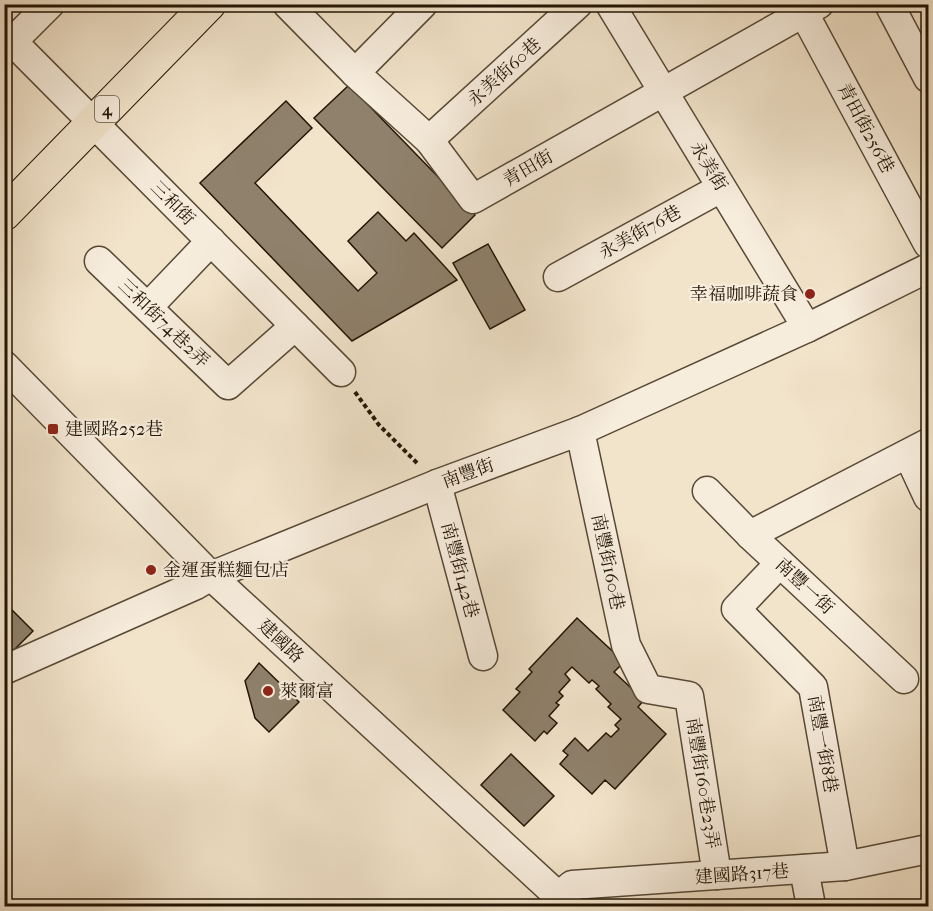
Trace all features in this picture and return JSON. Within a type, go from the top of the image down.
[{"type":"main road","name":"4","points":[[4,214],[209,4]]},
{"type":"street","points":[[8,42],[50,4]]},
{"type":"street","name":"青田街","points":[[287,4],[355,74],[429,140],[473,199],[807,7]]},
{"type":"street","points":[[355,74],[423,4]]},
{"type":"street","name":"永美街60巷","points":[[429,140],[578,4]]},
{"type":"street","name":"永美街","points":[[610,4],[807,328]]},
{"type":"street","points":[[889,4],[928,78]]},
{"type":"street","name":"青田街256巷","points":[[807,7],[928,244]]},
{"type":"street","name":"三和街","points":[[8,42],[93,123],[341,372]]},
{"type":"street","name":"永美街76巷","points":[[558,277],[722,188]]},
{"type":"street","points":[[148,307],[211,241]]},
{"type":"street","name":"三和街74巷2弄","points":[[99,261],[228,386],[295,326]]},
{"type":"street","name":"南豐街","points":[[6,668],[196,585],[211,576],[437,484],[580,431],[807,328],[928,268]]},
{"type":"street","name":"建國路","points":[[4,365],[211,576],[563,902]]},
{"type":"street","name":"南豐街160巷","points":[[580,431],[626,645],[648,689]]},
{"type":"street","points":[[750,535],[918,449],[928,497]]},
{"type":"street","name":"南豐街142巷","points":[[437,484],[483,656]]},
{"type":"street","name":"南豐一街","points":[[707,491],[750,535],[904,680]]},
{"type":"street","name":"南豐一街8巷","points":[[780,563],[736,609],[813,687],[845,866]]},
{"type":"street","name":"南豐街160巷23弄","points":[[648,689],[689,696],[717,875]]},
{"type":"street","name":"建國路317巷","points":[[563,902],[573,885],[845,866],[928,849]]},
{"type":"street","points":[[804,869],[811,906]]},
{"type":"path","points":[[341,372],[379,425],[437,484]]},
{"type":"building","points":[[349,85],[475,215],[442,248],[314,118]]},
{"type":"building","points":[[286,101],[312,128],[255,183],[358,291],[377,273],[348,241],[378,212],[406,241],[414,233],[457,280],[352,341],[200,183]]},
{"type":"building","points":[[488,244],[525,310],[490,329],[453,263]]},
{"type":"building","points":[[4,602],[33,631],[13,651],[4,642]]},
{"type":"building","points":[[577,618],[624,662],[614,672],[644,700],[638,707],[666,734],[615,789],[605,780],[592,794],[560,764],[568,755],[563,751],[575,738],[588,751],[606,733],[611,737],[619,729],[615,725],[621,719],[608,707],[611,704],[596,689],[599,686],[592,680],[589,683],[572,667],[565,674],[570,680],[559,692],[563,696],[556,703],[559,705],[549,716],[557,723],[547,734],[544,731],[535,741],[503,710],[520,692],[516,689],[532,672],[529,669]]},
{"type":"building","name":"萊爾富","points":[[259,663],[299,702],[269,732],[255,718],[245,681]]},
{"type":"building","points":[[511,754],[554,796],[524,826],[481,785]]},
{"type":"place","name":"幸福咖啡蔬食","points":[[810,294]]},
{"type":"place","name":"建國路252巷","points":[[53,429]]},
{"type":"place","name":"金運蛋糕麵包店","points":[[151,570]]},
{"type":"place","name":"萊爾富","points":[[268,691]]}]
